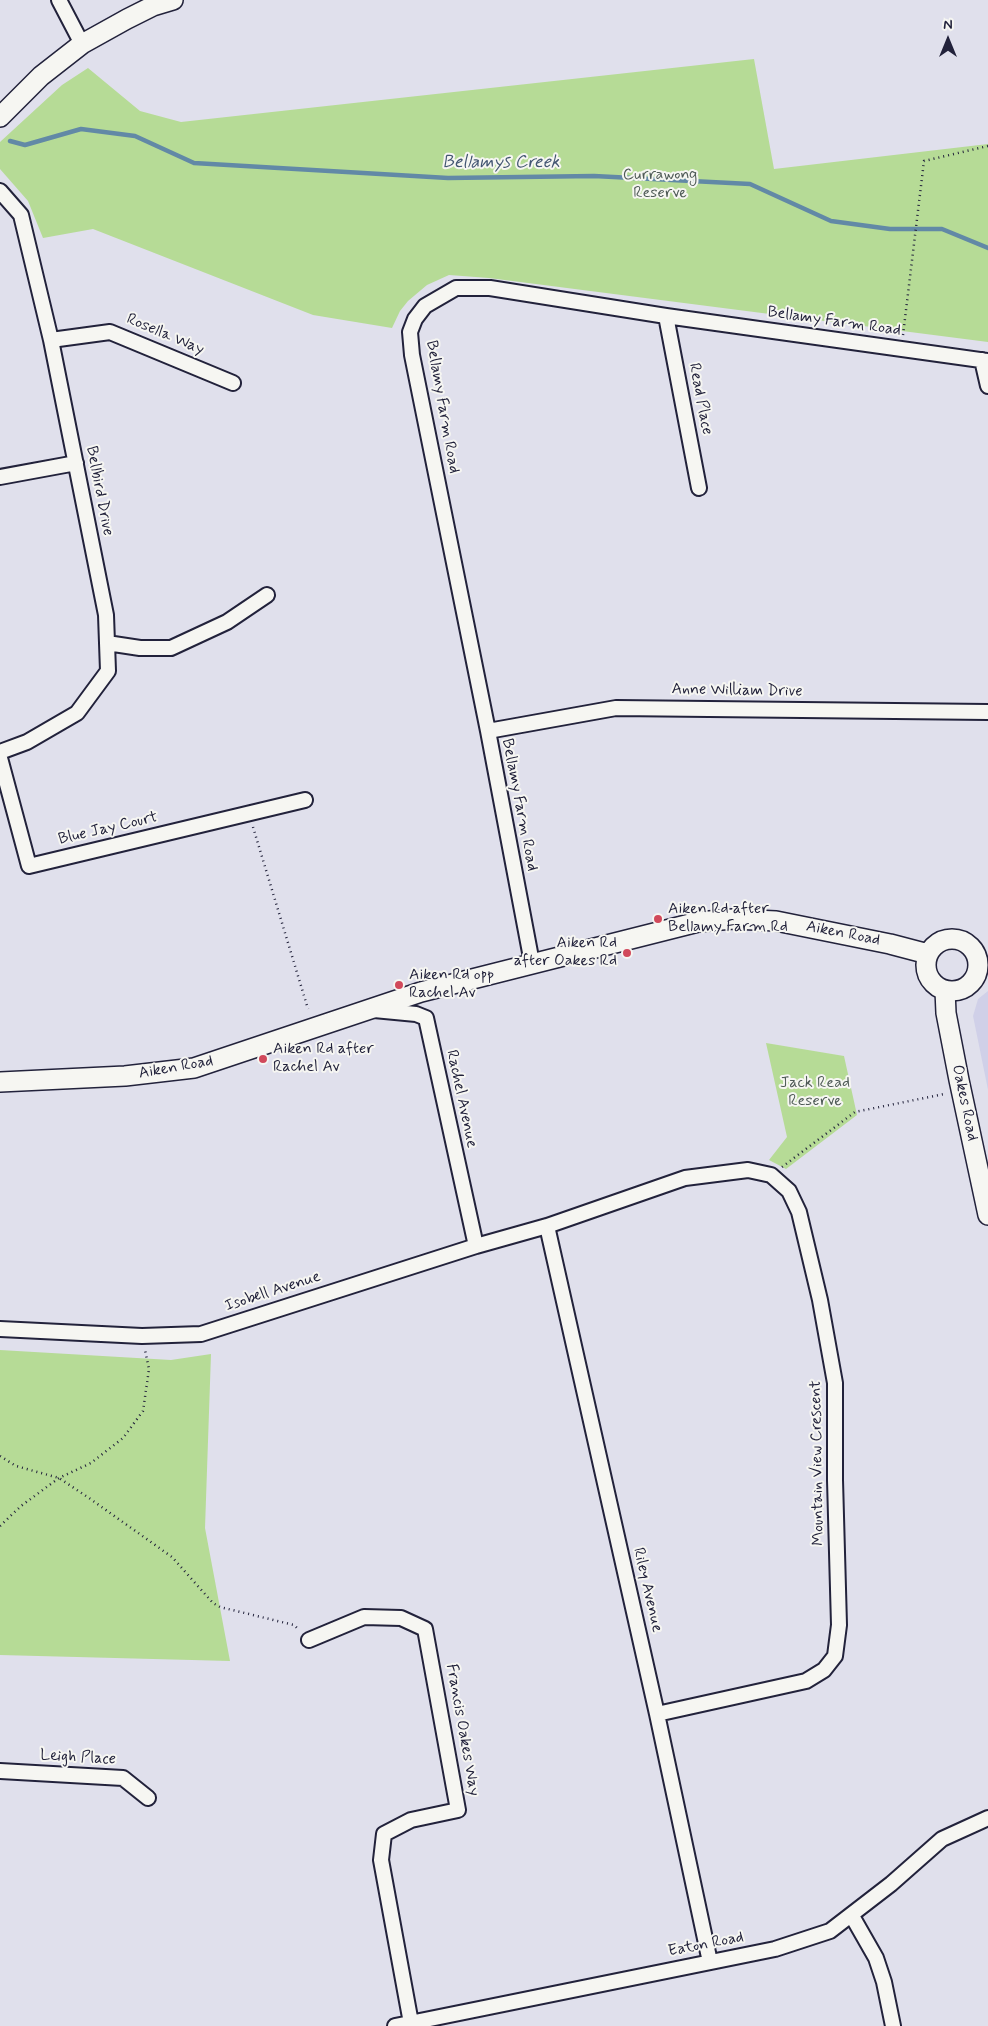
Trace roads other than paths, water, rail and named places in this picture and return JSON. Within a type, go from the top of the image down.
[{"type":"street","points":[[59,0],[82,44]]},
{"type":"street","points":[[0,117],[41,76],[82,44],[127,19],[154,6],[173,0]]},
{"type":"street","name":"Bellbird Drive","points":[[0,191],[21,215],[51,340],[106,615],[108,671],[77,713],[27,742],[0,752]]},
{"type":"street","name":"Bellamy Farm Road","points":[[532,963],[488,731],[412,355],[410,332],[415,319],[424,306],[456,288],[490,288],[666,316],[985,360]]},
{"type":"street","name":"Read Place","points":[[666,316],[699,488]]},
{"type":"street","name":"Rosella Way","points":[[51,340],[110,332],[233,383]]},
{"type":"street","points":[[985,360],[988,386]]},
{"type":"street","points":[[0,477],[76,463]]},
{"type":"street","points":[[107,643],[140,648],[171,648],[227,622],[267,595]]},
{"type":"street","name":"Anne William Drive","points":[[488,731],[616,708],[988,712]]},
{"type":"street","name":"Blue Jay Court","points":[[0,758],[29,866],[304,800]]},
{"type":"street","name":"Aiken Road","points":[[0,1082],[125,1076],[194,1068],[421,992],[698,922],[733,919],[776,921],[890,944],[928,954]]},
{"type":"street","points":[[951,938],[960,939],[969,944],[983,960],[972,982],[964,988],[945,990],[937,986],[928,973],[926,962],[928,954],[934,945],[942,940],[951,938]]},
{"type":"street","name":"Oakes Road","points":[[945,990],[946,1013],[988,1215]]},
{"type":"street","name":"Rachel Avenue","points":[[366,1010],[416,1014],[426,1018],[476,1246]]},
{"type":"street","name":"Mountain View Crescent","points":[[548,1226],[685,1178],[748,1170],[771,1175],[788,1191],[798,1212],[820,1300],[835,1383],[835,1480],[839,1625],[835,1656],[824,1670],[806,1681],[658,1714]]},
{"type":"street","name":"Isobell Avenue","points":[[0,1329],[142,1336],[201,1334],[476,1246],[548,1226]]},
{"type":"street","name":"Riley Avenue","points":[[548,1226],[658,1714],[710,1962]]},
{"type":"street","name":"Francis Oakes Way","points":[[309,1640],[364,1616],[401,1618],[425,1629],[458,1810],[411,1820],[384,1834],[382,1860],[411,2023]]},
{"type":"street","name":"Leigh Place","points":[[0,1770],[123,1778],[148,1798]]},
{"type":"street","name":"Eaton Road","points":[[395,2026],[775,1949],[830,1931],[892,1884],[942,1839],[988,1818]]},
{"type":"street","points":[[852,1916],[876,1958],[884,1982],[893,2026]]},
{"type":"waterway","name":"Bellamys Creek","points":[[10,141],[25,145],[81,129],[135,136],[194,163],[448,178],[594,176],[750,184],[831,221],[890,229],[942,229],[988,248]]},
{"type":"place","name":"Aiken Rd after Bellamy Farm Rd","points":[[658,919]]},
{"type":"place","name":"Aiken Rd after Oakes Rd","points":[[627,953]]},
{"type":"place","name":"Aiken Rd opp Rachel Av","points":[[399,985]]},
{"type":"place","name":"Aiken Rd after Rachel Av","points":[[263,1059]]},
{"type":"park label","name":"Currawong Reserve","points":[[660,185]]},
{"type":"park label","name":"Jack Read Reserve","points":[[815,1093]]}]
